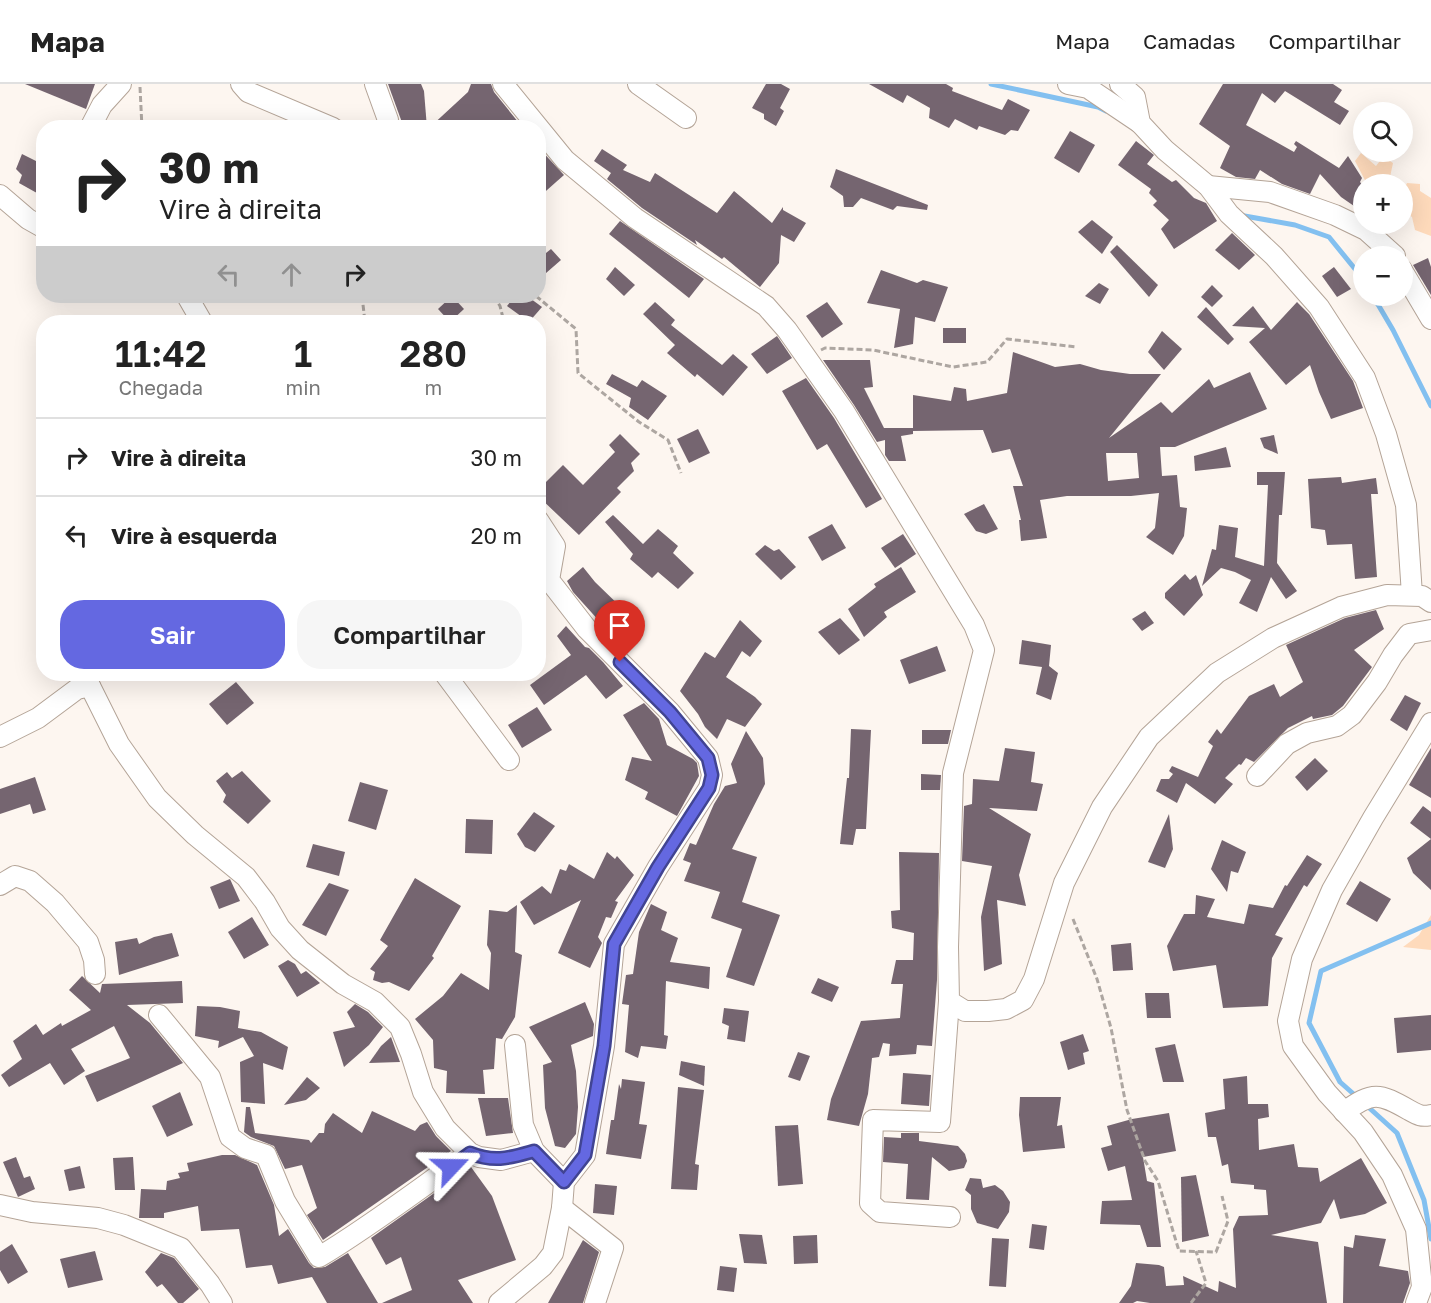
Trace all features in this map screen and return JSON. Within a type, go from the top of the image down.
[{"type":"street","points":[[94,120],[102,105],[121,84]]},
{"type":"street","points":[[241,84],[248,92],[314,120]]},
{"type":"street","points":[[375,84],[388,120]]},
{"type":"street","points":[[503,84],[532,120]]},
{"type":"street","points":[[638,84],[686,118]]},
{"type":"street","points":[[1068,84],[1088,88],[1140,123],[1165,150],[1208,186],[1229,214],[1274,256],[1319,307],[1365,378],[1386,434],[1406,505],[1412,595]]},
{"type":"street","points":[[1120,84],[1135,97],[1140,123]]},
{"type":"street","points":[[546,137],[565,160],[634,218],[766,306],[787,330],[844,411],[974,625],[984,650],[953,774],[948,947],[949,1001],[940,1122],[873,1120],[870,1203],[880,1212],[950,1217]]},
{"type":"street","points":[[1208,186],[1270,192],[1335,215],[1366,230],[1384,246]]},
{"type":"street","points":[[0,195],[36,224]]},
{"type":"street","points":[[1413,289],[1431,319]]},
{"type":"street","points":[[499,1303],[543,1266],[553,1253],[562,1208],[564,1182],[585,1155],[604,1046],[614,944],[658,867],[709,788],[712,775],[708,758],[670,712],[587,629],[549,580],[555,546],[546,532]]},
{"type":"street","points":[[949,1001],[965,1011],[988,1011],[1006,1009],[1023,1000],[1034,979],[1064,883],[1102,807],[1149,737],[1217,674],[1273,638],[1341,607],[1386,595],[1422,596],[1431,602]]},
{"type":"street","points":[[1257,776],[1287,744],[1307,733],[1337,726],[1352,715],[1410,634],[1431,630]]},
{"type":"street","points":[[0,737],[38,718],[86,681]]},
{"type":"street","points":[[88,681],[119,744],[157,798],[195,835],[246,877],[265,902],[280,928],[300,950],[343,984],[375,1002],[400,1028],[423,1092],[445,1128],[470,1153],[479,1157],[501,1160],[534,1151]]},
{"type":"street","points":[[450,681],[509,760]]},
{"type":"street","points":[[1416,1303],[1422,1287],[1416,1229],[1392,1175],[1363,1132],[1327,1093],[1293,1046],[1288,1021],[1302,959],[1332,890],[1372,818],[1431,723]]},
{"type":"street","points":[[0,885],[15,876],[30,881],[55,903],[88,942],[94,960],[94,974]]},
{"type":"street","points":[[159,1015],[210,1077],[230,1137],[244,1148],[266,1155],[285,1201],[319,1257],[356,1235],[470,1153]]},
{"type":"street","points":[[515,1045],[523,1125],[534,1151],[564,1182]]},
{"type":"street","points":[[1344,1112],[1361,1100],[1378,1096],[1421,1117],[1431,1115]]},
{"type":"street","points":[[0,1205],[33,1212],[98,1218],[124,1225],[181,1248],[222,1303]]},
{"type":"street","points":[[562,1208],[613,1248],[595,1303]]},
{"type":"path","points":[[140,84],[142,120]]},
{"type":"path","points":[[544,303],[576,329],[578,373],[639,422],[668,440],[681,473]]},
{"type":"path","points":[[805,355],[825,348],[873,350],[954,367],[987,362],[1007,339],[1077,347]]},
{"type":"path","points":[[1072,916],[1097,979],[1111,1028],[1127,1110],[1145,1161],[1158,1181],[1179,1251],[1216,1252],[1228,1221],[1222,1196]]},
{"type":"path","points":[[1191,1303],[1206,1283],[1196,1251]]},
{"type":"shaded area","points":[[1356,162],[1371,162],[1376,166],[1379,162],[1393,163],[1391,174],[1362,174]]},
{"type":"shaded area","points":[[1413,183],[1420,184],[1420,191],[1431,198],[1431,236],[1415,230]]},
{"type":"shaded area","points":[[1431,915],[1431,950],[1403,947],[1419,935]]},
{"type":"building","points":[[25,84],[95,84],[86,109]]},
{"type":"building","points":[[388,84],[421,84],[424,91],[426,120],[401,120]]},
{"type":"building","points":[[471,84],[491,84],[494,92],[517,120],[438,120],[468,92]]},
{"type":"building","points":[[766,84],[781,84],[790,89],[780,108],[784,111],[776,126],[764,119],[764,114],[752,108]]},
{"type":"building","points":[[869,84],[946,84],[953,88],[952,91],[1002,110],[1008,99],[1030,110],[1018,131],[1011,130],[1005,135],[979,126],[977,130],[955,119],[949,128],[929,118],[930,108],[907,95],[903,103]]},
{"type":"building","points":[[1223,84],[1333,84],[1342,90],[1334,102],[1349,111],[1340,125],[1285,91],[1275,103],[1262,93],[1246,125],[1294,152],[1297,147],[1294,144],[1296,141],[1339,168],[1348,156],[1359,174],[1353,174],[1353,205],[1341,197],[1320,174],[1310,194],[1282,184],[1260,170],[1255,179],[1236,177],[1220,168],[1230,146],[1199,124]]},
{"type":"building","points":[[1070,131],[1095,145],[1079,173],[1054,158]]},
{"type":"building","points":[[1136,141],[1154,155],[1147,164],[1172,182],[1176,180],[1194,198],[1206,203],[1217,221],[1174,249],[1161,229],[1169,220],[1153,205],[1157,201],[1149,193],[1151,189],[1118,165]]},
{"type":"building","points":[[602,149],[627,165],[623,170],[650,182],[655,173],[717,213],[734,191],[772,223],[783,207],[783,210],[806,223],[794,242],[781,235],[779,263],[760,287],[724,257],[722,259],[695,240],[697,245],[642,208],[607,179],[611,173],[594,161]]},
{"type":"building","points":[[22,154],[36,161],[36,193],[19,183],[22,175],[16,169]]},
{"type":"building","points":[[546,156],[564,175],[546,191]]},
{"type":"building","points":[[836,169],[928,205],[927,210],[897,206],[893,210],[861,198],[853,207],[844,207],[843,196],[830,187]]},
{"type":"building","points":[[1092,220],[1113,237],[1102,254],[1078,232]]},
{"type":"building","points":[[620,221],[704,279],[689,298],[609,234]]},
{"type":"building","points":[[1232,233],[1255,255],[1239,270],[1215,250]]},
{"type":"building","points":[[1117,245],[1158,285],[1149,297],[1110,252]]},
{"type":"building","points":[[551,249],[561,260],[546,273],[546,253]]},
{"type":"building","points":[[1428,258],[1431,267],[1431,295],[1413,265]]},
{"type":"building","points":[[615,267],[635,285],[624,296],[606,279]]},
{"type":"building","points":[[1334,267],[1351,289],[1337,297],[1322,276]]},
{"type":"building","points":[[881,270],[917,283],[923,280],[948,287],[935,322],[915,317],[913,344],[894,348],[900,309],[867,303]]},
{"type":"building","points":[[1099,283],[1109,289],[1100,304],[1085,296]]},
{"type":"building","points":[[1212,285],[1223,296],[1212,307],[1201,297]]},
{"type":"building","points":[[655,302],[675,320],[671,325],[722,365],[733,354],[748,367],[723,396],[697,374],[695,377],[667,353],[675,345],[643,314]]},
{"type":"building","points":[[827,302],[843,324],[822,338],[806,316]]},
{"type":"building","points":[[1297,302],[1309,314],[1353,381],[1363,408],[1331,419],[1310,365],[1286,385],[1249,342],[1265,328],[1232,326],[1253,306],[1271,330]]},
{"type":"building","points":[[444,303],[458,303],[464,309],[458,315],[444,315],[438,309]]},
{"type":"building","points":[[509,303],[537,303],[542,307],[535,315],[519,315],[507,306]]},
{"type":"building","points":[[1206,307],[1234,339],[1228,345],[1197,317]]},
{"type":"building","points":[[943,328],[966,328],[966,343],[943,343]]},
{"type":"building","points":[[1162,331],[1182,349],[1164,370],[1148,352]]},
{"type":"building","points":[[777,336],[792,358],[767,374],[751,354]]},
{"type":"building","points":[[1013,352],[1055,367],[1080,364],[1130,374],[1161,374],[1109,438],[1161,402],[1172,413],[1209,379],[1214,388],[1250,372],[1267,409],[1175,447],[1160,447],[1162,476],[1177,475],[1180,507],[1187,508],[1184,536],[1173,555],[1146,537],[1155,528],[1159,493],[1131,496],[1067,496],[1040,500],[1047,538],[1021,541],[1019,520],[1021,520],[1013,486],[1023,486],[1010,449],[992,453],[983,430],[913,431],[913,434],[901,436],[906,461],[889,461],[885,455],[885,440],[877,442],[823,360],[870,360],[873,387],[864,388],[884,428],[913,428],[913,395],[951,401],[954,387],[966,389],[967,401],[1007,393]],"holes":[[[1106,453],[1137,453],[1139,478],[1108,481]]]},
{"type":"building","points":[[612,374],[637,387],[642,380],[667,396],[648,420],[629,407],[631,398],[606,384]]},
{"type":"building","points":[[806,378],[834,418],[882,499],[866,508],[827,444],[817,450],[782,391]]},
{"type":"building","points":[[698,429],[710,453],[689,463],[677,439]]},
{"type":"building","points":[[620,434],[640,454],[631,463],[634,471],[617,488],[621,492],[579,535],[546,504],[546,482],[563,465],[583,485],[615,452],[609,445]]},
{"type":"building","points":[[1274,435],[1278,454],[1264,448],[1260,438]]},
{"type":"building","points":[[1226,447],[1231,467],[1195,471],[1194,456]]},
{"type":"building","points":[[1257,472],[1285,472],[1282,515],[1279,515],[1277,563],[1297,591],[1286,599],[1271,577],[1257,612],[1239,603],[1251,580],[1235,572],[1221,568],[1202,586],[1212,549],[1216,550],[1219,525],[1238,528],[1235,557],[1264,566],[1268,485],[1257,485]]},
{"type":"building","points":[[1341,477],[1342,483],[1376,478],[1378,494],[1371,494],[1377,577],[1355,579],[1352,544],[1327,545],[1325,530],[1311,528],[1308,479]]},
{"type":"building","points":[[984,504],[998,529],[986,534],[976,531],[964,514]]},
{"type":"building","points":[[613,515],[643,544],[658,529],[678,546],[673,553],[694,573],[678,589],[658,572],[652,578],[630,559],[633,554],[605,522]]},
{"type":"building","points":[[832,524],[846,548],[822,561],[808,537]]},
{"type":"building","points":[[903,534],[916,554],[895,568],[881,548]]},
{"type":"building","points":[[765,545],[774,551],[779,549],[796,567],[781,580],[755,554]]},
{"type":"building","points":[[583,567],[628,614],[610,633],[573,592],[567,581]]},
{"type":"building","points":[[901,567],[916,592],[884,612],[887,617],[864,637],[848,609],[876,587],[874,584]]},
{"type":"building","points":[[1185,574],[1190,580],[1196,575],[1203,595],[1184,616],[1165,598],[1165,593]]},
{"type":"building","points":[[1376,610],[1384,629],[1354,650],[1372,667],[1343,706],[1332,715],[1313,719],[1312,716],[1288,728],[1254,762],[1246,758],[1225,778],[1233,784],[1215,804],[1186,783],[1177,803],[1156,791],[1161,779],[1169,779],[1173,774],[1169,771],[1172,766],[1198,777],[1213,746],[1208,742],[1217,729],[1221,734],[1249,696],[1274,684],[1280,697],[1303,682],[1286,645],[1345,618]]},
{"type":"building","points":[[1145,611],[1154,623],[1142,631],[1132,619]]},
{"type":"building","points":[[840,618],[860,640],[839,655],[818,632]]},
{"type":"building","points":[[740,620],[762,641],[750,657],[742,651],[726,677],[762,704],[745,727],[727,719],[717,739],[705,727],[680,691],[705,652],[715,658]]},
{"type":"building","points":[[566,626],[585,647],[603,662],[623,686],[606,699],[586,675],[544,705],[530,685],[535,681],[546,681],[546,673],[571,655],[557,636]]},
{"type":"building","points":[[1022,640],[1051,645],[1049,666],[1058,673],[1051,700],[1036,694],[1042,667],[1019,664]]},
{"type":"building","points":[[937,646],[946,671],[909,684],[900,660]]},
{"type":"building","points":[[236,682],[254,703],[227,725],[209,704]]},
{"type":"building","points":[[1405,695],[1421,703],[1407,731],[1390,720]]},
{"type":"building","points":[[644,703],[659,719],[667,745],[697,763],[699,776],[677,816],[645,799],[648,792],[625,780],[632,757],[652,761],[623,715]]},
{"type":"building","points":[[537,707],[552,730],[522,748],[508,725]]},
{"type":"building","points":[[851,729],[871,730],[866,829],[856,829],[853,845],[840,844],[847,778],[849,778]]},
{"type":"building","points":[[922,730],[951,730],[948,744],[922,744]]},
{"type":"building","points":[[746,731],[763,758],[765,784],[732,849],[757,857],[742,902],[780,915],[754,986],[726,977],[742,929],[711,918],[720,892],[684,881],[691,863],[683,860],[690,843],[696,845],[714,804],[725,786],[737,783],[731,764]]},
{"type":"building","points":[[1005,748],[1035,752],[1031,782],[1043,784],[1037,811],[989,808],[1031,834],[1019,875],[1026,906],[997,900],[1002,964],[984,971],[981,917],[992,866],[962,861],[964,806],[972,804],[973,779],[999,781]]},
{"type":"building","points":[[1431,748],[1431,798],[1409,785]]},
{"type":"building","points":[[1315,758],[1328,771],[1307,791],[1295,777]]},
{"type":"building","points":[[242,771],[271,801],[248,824],[223,802],[226,795],[216,781],[227,772],[232,778]]},
{"type":"building","points":[[921,774],[941,775],[940,790],[921,790]]},
{"type":"building","points":[[35,777],[46,810],[33,814],[30,804],[0,814],[0,789]]},
{"type":"building","points":[[360,782],[388,790],[376,830],[348,821]]},
{"type":"building","points":[[1423,806],[1431,812],[1431,839],[1410,823]]},
{"type":"building","points":[[534,812],[555,826],[535,852],[525,847],[517,834]]},
{"type":"building","points":[[1169,814],[1173,849],[1165,868],[1148,862]]},
{"type":"building","points":[[466,819],[493,820],[492,854],[465,853]]},
{"type":"building","points":[[1431,839],[1431,890],[1413,873],[1407,858]]},
{"type":"building","points":[[1222,840],[1246,852],[1238,873],[1231,871],[1227,892],[1211,869]]},
{"type":"building","points":[[313,844],[345,852],[339,876],[306,867]]},
{"type":"building","points":[[607,852],[615,859],[617,856],[634,875],[615,901],[618,902],[611,918],[606,917],[598,937],[602,943],[590,968],[558,953],[581,900],[534,925],[520,902],[542,886],[551,894],[560,869],[566,871],[569,864],[594,879]]},
{"type":"building","points":[[899,852],[939,853],[937,980],[932,1046],[917,1045],[916,1054],[889,1056],[890,1044],[883,1043],[879,1057],[872,1058],[868,1094],[859,1126],[827,1120],[831,1099],[861,1021],[900,1018],[903,984],[891,984],[896,960],[913,960],[914,933],[892,928],[891,911],[900,910]]},
{"type":"building","points":[[1307,855],[1322,864],[1307,887],[1304,885],[1275,935],[1283,938],[1272,958],[1268,1006],[1223,1008],[1216,965],[1173,971],[1167,946],[1184,914],[1195,914],[1196,895],[1215,899],[1207,917],[1244,924],[1249,904],[1273,908],[1285,885],[1287,886]]},
{"type":"building","points":[[415,878],[461,906],[432,956],[434,958],[409,991],[389,982],[382,983],[373,980],[375,972],[370,969],[388,946],[380,940]]},
{"type":"building","points":[[230,879],[240,901],[219,909],[210,887]]},
{"type":"building","points":[[1360,881],[1391,899],[1377,922],[1346,904]]},
{"type":"building","points":[[329,883],[349,890],[326,936],[302,925]]},
{"type":"building","points":[[651,904],[667,912],[661,930],[678,938],[670,962],[710,967],[709,989],[666,981],[664,1035],[668,1036],[666,1049],[641,1046],[638,1058],[625,1052],[629,1005],[622,1004],[626,975],[633,974],[639,932]]},
{"type":"building","points":[[517,905],[515,952],[522,955],[515,1017],[502,1039],[496,1038],[494,1069],[483,1070],[485,1094],[446,1093],[447,1071],[434,1068],[433,1040],[415,1019],[443,996],[461,973],[489,990],[491,953],[487,945],[489,910],[507,912]]},
{"type":"building","points":[[252,917],[269,945],[244,959],[228,932]]},
{"type":"building","points":[[172,933],[179,956],[119,975],[115,942],[137,938],[139,944],[154,937]]},
{"type":"building","points":[[1131,943],[1133,970],[1113,971],[1111,945]]},
{"type":"building","points":[[288,960],[295,964],[301,974],[306,971],[320,983],[297,997],[278,966]]},
{"type":"building","points":[[82,976],[100,993],[102,984],[182,981],[183,1003],[127,1005],[150,1023],[183,1063],[97,1102],[85,1076],[130,1058],[114,1026],[71,1049],[85,1071],[64,1085],[50,1063],[9,1087],[1,1075],[22,1059],[13,1041],[36,1024],[43,1035],[61,1023],[62,1026],[91,1010],[69,990]]},
{"type":"building","points":[[818,978],[839,987],[832,1002],[811,993]]},
{"type":"building","points":[[1145,993],[1169,993],[1171,1018],[1147,1018]]},
{"type":"building","points":[[585,1002],[594,1024],[593,1036],[571,1045],[576,1071],[578,1107],[576,1134],[565,1148],[555,1146],[545,1108],[543,1065],[552,1062],[529,1027]]},
{"type":"building","points":[[355,1004],[368,1012],[383,1027],[369,1045],[344,1067],[333,1032],[355,1027],[347,1012]]},
{"type":"building","points":[[197,1006],[240,1011],[238,1028],[261,1032],[288,1047],[283,1070],[263,1063],[265,1104],[241,1102],[240,1062],[254,1056],[243,1037],[218,1048],[219,1041],[195,1036]]},
{"type":"building","points":[[724,1008],[749,1011],[745,1042],[727,1039],[729,1026],[722,1023]]},
{"type":"building","points":[[1431,1015],[1431,1050],[1397,1053],[1394,1018]]},
{"type":"building","points":[[1083,1034],[1089,1051],[1083,1053],[1085,1064],[1068,1070],[1060,1042]]},
{"type":"building","points":[[391,1037],[400,1062],[369,1063],[381,1046]]},
{"type":"building","points":[[1175,1044],[1184,1082],[1163,1082],[1155,1048]]},
{"type":"building","points":[[798,1052],[810,1056],[800,1081],[788,1077]]},
{"type":"building","points":[[681,1061],[705,1066],[704,1086],[679,1075]]},
{"type":"building","points":[[903,1073],[931,1075],[929,1106],[901,1104]]},
{"type":"building","points":[[1247,1076],[1248,1104],[1268,1104],[1269,1117],[1258,1119],[1259,1150],[1294,1144],[1298,1167],[1318,1168],[1320,1182],[1361,1158],[1387,1203],[1365,1214],[1340,1219],[1334,1199],[1321,1223],[1271,1235],[1318,1242],[1327,1303],[1150,1303],[1137,1301],[1119,1303],[1131,1286],[1136,1263],[1164,1267],[1166,1286],[1184,1285],[1183,1276],[1218,1292],[1219,1281],[1236,1288],[1233,1229],[1239,1216],[1268,1215],[1266,1190],[1254,1189],[1254,1185],[1231,1183],[1228,1164],[1222,1166],[1216,1137],[1208,1137],[1205,1113],[1225,1109],[1223,1079]]},
{"type":"building","points":[[307,1077],[320,1088],[306,1100],[284,1105]]},
{"type":"building","points":[[622,1079],[645,1082],[639,1124],[647,1125],[641,1159],[606,1154],[611,1120],[614,1120],[619,1084],[621,1089]]},
{"type":"building","points":[[678,1087],[704,1090],[695,1164],[699,1165],[697,1190],[671,1189]]},
{"type":"building","points":[[180,1092],[193,1125],[167,1137],[152,1106]]},
{"type":"building","points":[[1020,1097],[1061,1097],[1057,1126],[1062,1125],[1065,1148],[1023,1152],[1019,1115]]},
{"type":"building","points":[[478,1098],[508,1098],[513,1133],[486,1136]]},
{"type":"building","points":[[246,1107],[250,1107],[255,1133],[309,1140],[311,1143],[319,1133],[324,1133],[325,1124],[333,1113],[362,1133],[372,1111],[415,1131],[427,1122],[436,1136],[451,1151],[323,1240],[307,1215],[317,1208],[302,1165],[285,1169],[274,1146],[244,1132]]},
{"type":"building","points":[[1169,1113],[1176,1151],[1143,1157],[1147,1181],[1154,1183],[1161,1247],[1147,1247],[1140,1225],[1100,1224],[1102,1201],[1132,1200],[1125,1166],[1108,1171],[1101,1148],[1112,1145],[1107,1126]]},
{"type":"building","points":[[798,1125],[803,1184],[778,1186],[775,1126]]},
{"type":"building","points":[[901,1133],[919,1133],[919,1141],[958,1146],[965,1154],[967,1161],[964,1168],[949,1171],[932,1157],[929,1200],[906,1199],[908,1164],[883,1162],[884,1137],[901,1138]]},
{"type":"building","points":[[222,1155],[235,1155],[257,1165],[274,1205],[279,1236],[288,1229],[314,1268],[325,1267],[348,1253],[378,1303],[327,1303],[312,1277],[278,1284],[272,1265],[246,1268],[239,1229],[201,1231],[198,1206],[164,1213],[164,1218],[139,1218],[141,1189],[166,1190],[167,1181],[180,1178],[178,1173],[189,1171],[187,1163]]},
{"type":"building","points":[[16,1157],[24,1178],[30,1176],[35,1189],[18,1197],[3,1162]]},
{"type":"building","points":[[133,1157],[135,1190],[115,1190],[113,1158]]},
{"type":"building","points":[[80,1166],[85,1188],[69,1191],[64,1170]]},
{"type":"building","points":[[471,1167],[492,1196],[516,1260],[458,1280],[473,1303],[382,1303],[412,1290],[401,1257],[386,1265],[371,1238]]},
{"type":"building","points":[[1196,1175],[1209,1236],[1182,1242],[1181,1177]]},
{"type":"building","points":[[970,1178],[981,1179],[983,1188],[995,1185],[1003,1191],[1010,1202],[1009,1212],[998,1229],[977,1223],[971,1209],[971,1195],[965,1190]]},
{"type":"building","points":[[595,1184],[617,1186],[614,1215],[593,1213]]},
{"type":"building","points":[[1032,1224],[1047,1226],[1044,1250],[1029,1248]]},
{"type":"building","points":[[739,1234],[762,1235],[767,1264],[744,1263]]},
{"type":"building","points":[[817,1235],[818,1263],[794,1264],[793,1236]]},
{"type":"building","points":[[1355,1235],[1386,1239],[1379,1266],[1408,1271],[1410,1283],[1403,1303],[1343,1303],[1344,1246],[1353,1248]]},
{"type":"building","points":[[992,1238],[1009,1239],[1006,1287],[989,1286]]},
{"type":"building","points":[[583,1240],[599,1252],[583,1303],[548,1303]]},
{"type":"building","points":[[12,1244],[28,1272],[8,1284],[0,1270],[0,1252]]},
{"type":"building","points":[[95,1251],[103,1280],[68,1288],[60,1259]]},
{"type":"building","points":[[161,1253],[174,1258],[199,1289],[183,1303],[178,1303],[162,1284],[157,1287],[145,1272]]},
{"type":"building","points":[[720,1266],[737,1268],[734,1292],[717,1290]]},
{"type":"waterway","points":[[991,84],[1098,107],[1106,111]]},
{"type":"waterway","points":[[1239,215],[1295,225],[1329,237],[1353,266]]},
{"type":"waterway","points":[[1379,306],[1431,406]]},
{"type":"waterway","points":[[1357,1097],[1340,1082],[1309,1023],[1321,971],[1431,923]]},
{"type":"waterway","points":[[1366,1105],[1397,1133],[1424,1200],[1431,1239]]},
{"type":"route","points":[[451,1167],[470,1153],[479,1157],[501,1160],[534,1151],[564,1182],[585,1155],[604,1046],[614,944],[658,867],[709,788],[712,775],[708,758],[670,712],[620,662]]}]
